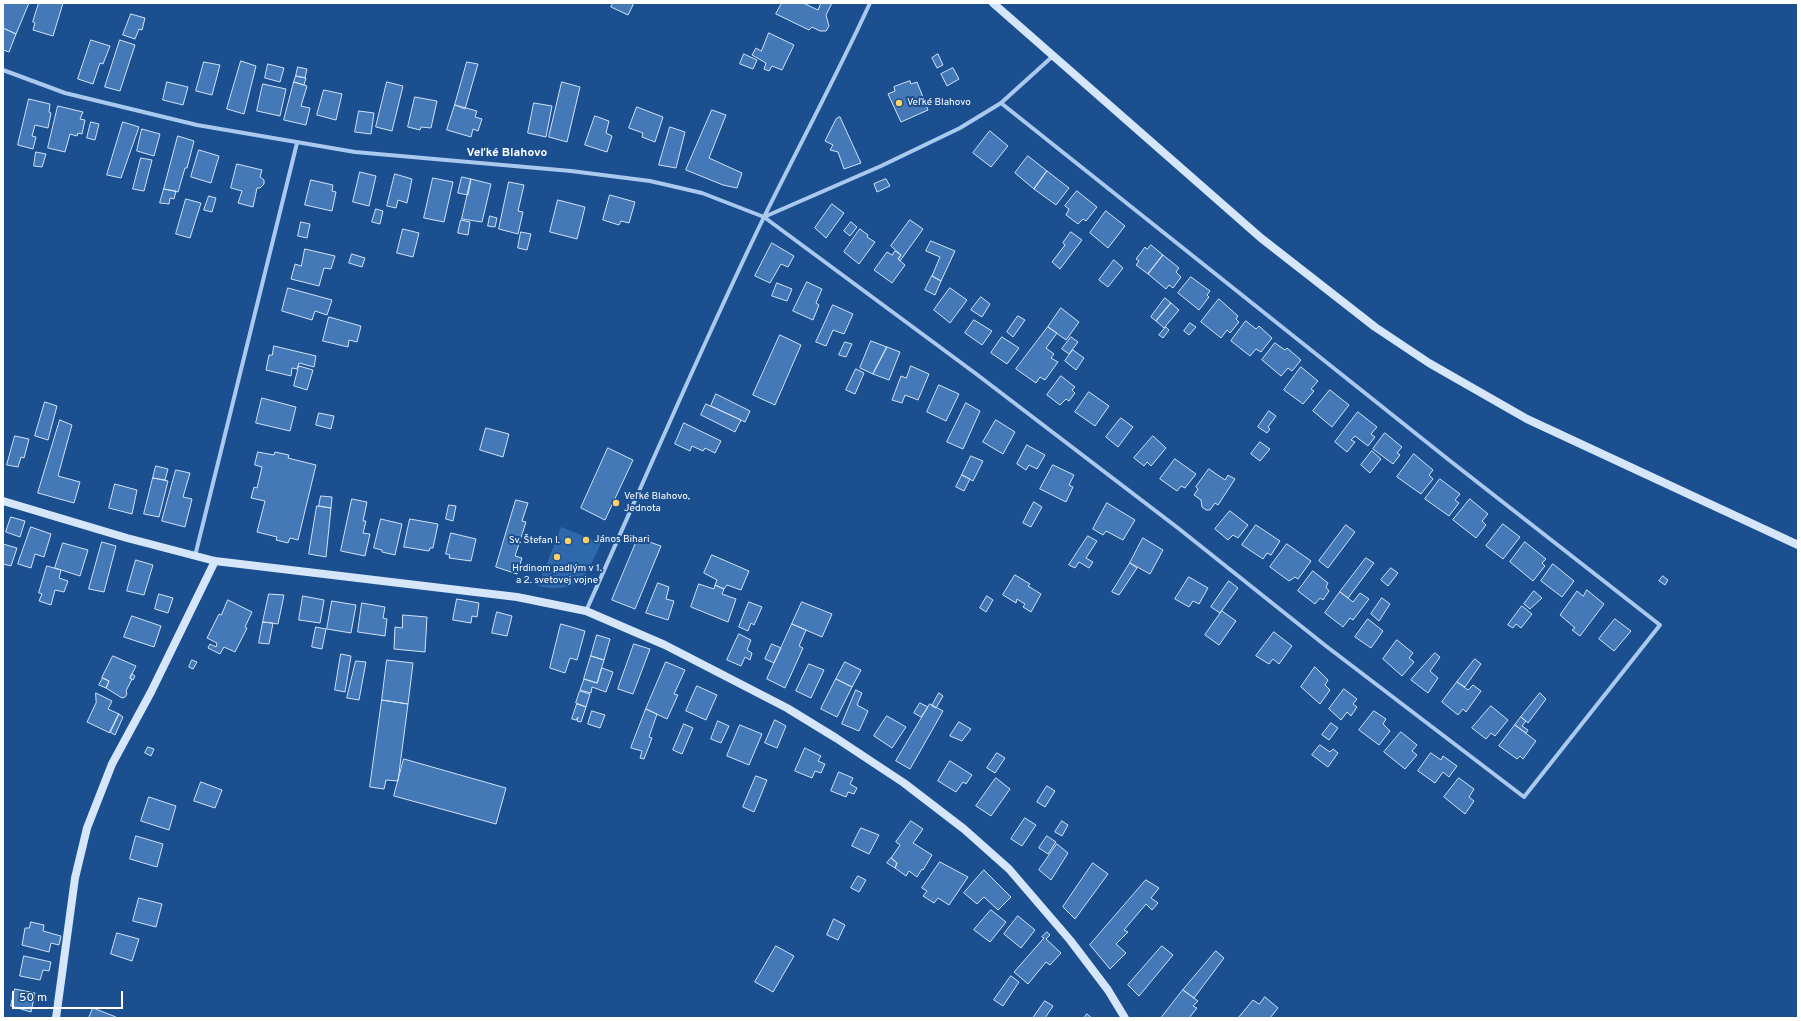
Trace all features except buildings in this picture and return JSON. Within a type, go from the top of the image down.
[{"type":"street","points":[[586,611],[684,388],[764,217],[841,65],[870,3]]},
{"type":"street","points":[[993,3],[1261,238],[1375,327],[1429,363],[1527,419],[1798,545]]},
{"type":"street","points":[[764,217],[881,166],[960,128],[1001,103],[1054,56]]},
{"type":"street","points":[[3,70],[65,93],[121,108],[197,125],[355,152],[571,171],[650,181],[702,193],[764,217],[982,378],[1178,528],[1326,646],[1524,797],[1660,625],[1442,455],[1001,103]]},
{"type":"street","points":[[195,556],[297,143]]},
{"type":"street","points":[[3,501],[127,538],[215,561],[517,597],[586,611],[665,645],[787,708],[836,738],[916,792],[964,829],[1009,869],[1070,940],[1108,990],[1125,1018]]},
{"type":"street","points":[[56,1018],[75,878],[89,821],[112,764],[151,692],[215,561]]},
{"type":"shaded area","points":[[561,527],[601,543],[590,566],[580,581],[564,588],[538,586]]},
{"type":"place","name":"Veľké Blahovo","points":[[899,103]]},
{"type":"place","name":"Veľké Blahovo, Jednota","points":[[616,503]]},
{"type":"place","name":"János Bihari","points":[[586,540]]},
{"type":"place","name":"Sv. Štefan I.","points":[[568,541]]},
{"type":"place","name":"Hrdinom padlým v 1. a 2. svetovej vojne","points":[[557,557]]},
{"type":"district","name":"Veľké Blahovo","points":[[507,154]]}]
